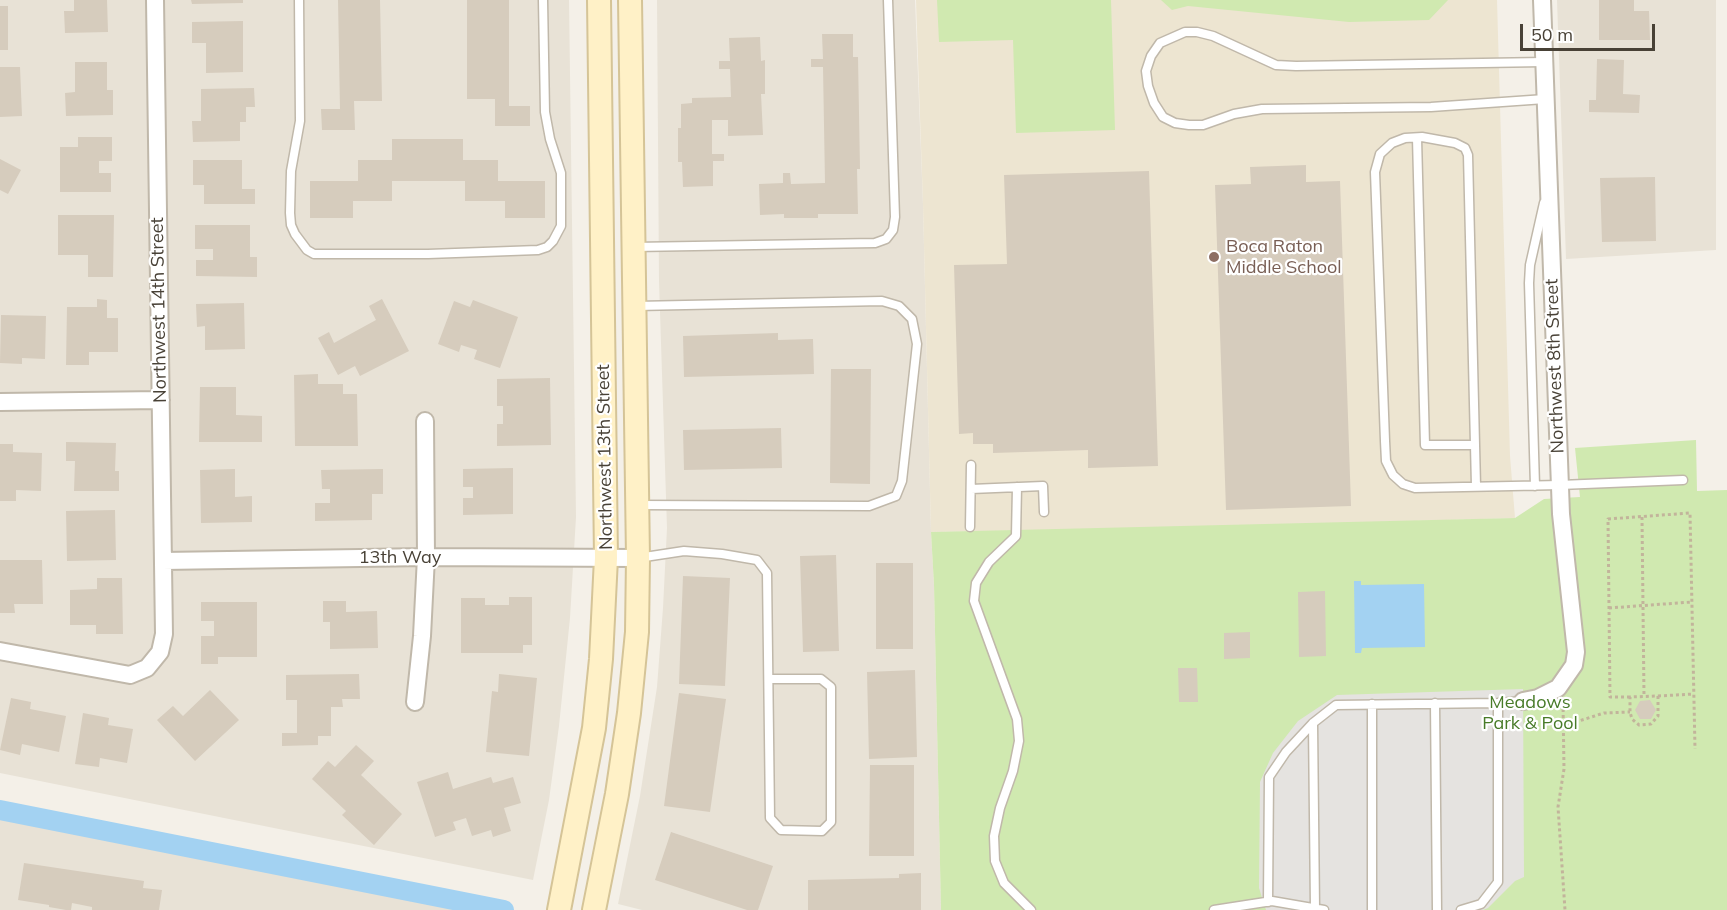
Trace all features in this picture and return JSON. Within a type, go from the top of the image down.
[{"type":"street","name":"Northwest 14th Street","points":[[0,651],[129,675],[147,668],[160,652],[164,620],[155,0]]},
{"type":"street","name":"Northwest 13th Street","points":[[561,900],[594,728],[601,659],[606,558],[599,0]]},
{"type":"street","name":"Northwest 13th Street","points":[[594,910],[617,794],[629,713],[637,632],[638,558],[630,0]]},
{"type":"street","name":"Northwest 8th Street","points":[[1542,0],[1561,513],[1576,652],[1574,665],[1558,687]]},
{"type":"street","points":[[0,402],[161,400]]},
{"type":"street","points":[[415,702],[422,636],[426,557],[425,421]]},
{"type":"street","name":"13th Way","points":[[163,561],[426,557],[638,558]]},
{"type":"street","points":[[1523,701],[1538,698],[1558,687]]},
{"type":"lane","points":[[299,0],[300,122],[291,171],[290,213],[291,225],[295,234],[314,254],[428,254],[538,250],[547,247],[553,241],[561,226],[561,172],[550,139],[545,112],[543,0]]},
{"type":"lane","points":[[633,247],[875,243],[886,239],[893,230],[895,217],[888,0]]},
{"type":"lane","points":[[1544,62],[1286,66],[1261,59],[1214,36],[1185,32],[1160,43],[1151,56],[1146,71],[1154,103],[1163,117],[1189,126],[1203,126],[1234,114],[1262,109],[1431,107],[1545,99]]},
{"type":"lane","points":[[1476,486],[1468,155],[1465,148],[1455,143],[1436,138],[1405,138],[1392,143],[1380,154],[1375,172],[1386,461],[1393,475],[1403,483],[1415,488],[1683,480]]},
{"type":"lane","points":[[1417,138],[1425,445],[1475,445]]},
{"type":"lane","points":[[1535,486],[1529,283],[1530,266],[1548,186]]},
{"type":"lane","points":[[635,306],[882,301],[899,306],[912,319],[916,344],[902,481],[896,496],[868,507],[637,505]]},
{"type":"lane","points":[[970,465],[970,527]]},
{"type":"lane","points":[[970,489],[1043,486],[1044,512]]},
{"type":"lane","points":[[1017,487],[1016,536],[988,562],[976,583],[974,601],[1017,719],[1019,741],[1013,771],[1000,808],[994,836],[995,861],[1004,883],[1031,910]]},
{"type":"lane","points":[[638,558],[684,550],[722,554],[757,560],[766,573],[770,818],[781,830],[822,831],[831,822],[831,687],[820,679],[769,679]]},
{"type":"lane","points":[[1268,902],[1269,777],[1286,752],[1313,723],[1336,705],[1523,701]]},
{"type":"lane","points":[[1461,910],[1481,904],[1497,882],[1498,703]]},
{"type":"lane","points":[[1372,704],[1372,910]]},
{"type":"lane","points":[[1435,704],[1437,910]]},
{"type":"lane","points":[[1214,910],[1268,902],[1319,909],[1313,723]]},
{"type":"path","points":[[1694,694],[1610,697],[1608,519],[1690,513],[1694,694],[1695,749]]},
{"type":"path","points":[[1642,517],[1644,696]]},
{"type":"path","points":[[1609,608],[1692,602]]},
{"type":"path","points":[[1558,687],[1563,701],[1564,769],[1558,807],[1565,910]]},
{"type":"path","points":[[1630,697],[1632,719],[1639,725],[1651,724],[1658,716],[1658,696]]},
{"type":"path","points":[[1563,723],[1579,721],[1604,713],[1630,712]]},
{"type":"shaded area","points":[[0,0],[569,0],[576,517],[570,618],[559,726],[549,800],[533,880],[0,773]]},
{"type":"shaded area","points":[[657,0],[915,0],[934,585],[941,910],[642,910],[618,904],[640,796],[657,687],[667,528],[659,281]]},
{"type":"shaded area","name":"Boca Raton Middle School","points":[[916,0],[1497,0],[1510,456],[1515,518],[1177,528],[931,532]]},
{"type":"shaded area","points":[[1557,0],[1716,0],[1716,250],[1566,259]]},
{"type":"shaded area","points":[[1523,689],[1524,877],[1515,881],[1488,908],[1483,910],[1266,910],[1259,888],[1260,782],[1273,753],[1298,721],[1337,695]]},
{"type":"shaded area","points":[[0,810],[98,829],[504,910],[0,910]]},
{"type":"green space","points":[[937,0],[1111,0],[1115,130],[1016,133],[1013,40],[939,42]]},
{"type":"green space","points":[[1161,0],[1448,0],[1429,20],[1349,22],[1188,6],[1172,10]]},
{"type":"green space","name":"Meadows Park & Pool","points":[[1696,440],[1697,491],[1727,490],[1727,910],[941,910],[931,532],[1515,518],[1544,499],[1580,497],[1575,448]]},
{"type":"water","points":[[1354,581],[1361,581],[1361,585],[1424,584],[1425,647],[1362,648],[1361,653],[1355,653]]},
{"type":"building","points":[[74,0],[107,0],[108,32],[65,33],[64,11],[74,11]]},
{"type":"building","points":[[191,0],[243,0],[243,3],[192,4]]},
{"type":"building","points":[[338,0],[380,0],[382,101],[354,101],[355,130],[322,130],[321,109],[340,109]]},
{"type":"building","points":[[467,0],[509,0],[509,106],[530,106],[530,126],[495,126],[495,99],[467,99]]},
{"type":"building","points":[[1599,0],[1634,0],[1634,11],[1649,11],[1650,40],[1599,40]]},
{"type":"building","points":[[0,6],[8,6],[8,50],[0,50]]},
{"type":"building","points":[[243,21],[243,72],[206,73],[206,43],[192,43],[192,22]]},
{"type":"building","points":[[822,34],[853,34],[853,57],[858,57],[860,169],[857,169],[858,214],[818,214],[818,218],[784,218],[784,214],[760,215],[759,184],[783,183],[783,173],[790,173],[791,184],[825,183],[823,67],[811,67],[811,59],[823,59]]},
{"type":"building","points":[[760,37],[761,61],[765,60],[765,94],[761,94],[763,135],[728,136],[728,120],[712,120],[712,154],[724,154],[724,161],[713,161],[713,186],[683,187],[682,162],[678,162],[681,104],[692,103],[692,98],[731,97],[730,69],[719,69],[719,61],[730,61],[729,38]]},
{"type":"building","points":[[1597,59],[1624,60],[1623,94],[1640,95],[1639,113],[1589,112],[1589,100],[1596,100]]},
{"type":"building","points":[[75,62],[107,62],[107,90],[113,90],[113,115],[66,116],[65,93],[75,92]]},
{"type":"building","points":[[0,67],[20,67],[22,116],[0,117]]},
{"type":"building","points":[[254,88],[255,107],[246,107],[246,122],[240,122],[240,141],[193,142],[192,121],[201,121],[201,89]]},
{"type":"building","points":[[78,137],[112,137],[112,161],[99,161],[99,173],[111,173],[111,192],[60,192],[60,147],[78,147]]},
{"type":"building","points":[[392,139],[463,139],[463,160],[498,160],[498,181],[545,181],[545,218],[505,218],[505,201],[465,201],[465,181],[392,181],[392,201],[353,201],[353,218],[310,218],[310,181],[358,181],[358,160],[392,160]]},
{"type":"building","points":[[0,159],[21,170],[8,194],[0,190]]},
{"type":"building","points":[[193,160],[242,160],[242,189],[255,189],[255,204],[204,204],[204,185],[193,185]]},
{"type":"building","points":[[1306,165],[1306,182],[1340,181],[1351,506],[1226,510],[1215,185],[1251,184],[1250,167]]},
{"type":"building","points":[[1149,171],[1158,466],[1088,468],[1088,450],[993,453],[993,444],[973,444],[973,433],[959,434],[954,265],[1007,264],[1004,175]]},
{"type":"building","points":[[1655,177],[1656,241],[1602,242],[1600,178]]},
{"type":"building","points":[[58,215],[114,215],[113,277],[88,277],[88,255],[58,255]]},
{"type":"building","points":[[195,225],[250,225],[250,257],[257,257],[257,277],[196,276],[196,260],[213,260],[213,249],[195,249]]},
{"type":"building","points":[[97,299],[107,300],[107,318],[118,318],[118,352],[89,352],[89,365],[66,365],[67,307],[97,307]]},
{"type":"building","points":[[382,299],[409,351],[360,376],[355,366],[338,375],[318,338],[329,332],[334,343],[376,320],[369,306]]},
{"type":"building","points":[[473,300],[518,317],[500,368],[474,359],[477,350],[461,345],[459,352],[438,344],[454,301],[470,307]]},
{"type":"building","points":[[244,303],[245,349],[205,350],[205,326],[197,327],[196,304]]},
{"type":"building","points":[[1,315],[46,316],[45,359],[22,358],[22,364],[0,363]]},
{"type":"building","points":[[778,333],[778,340],[813,339],[814,374],[684,377],[683,336]]},
{"type":"building","points":[[831,369],[871,369],[870,484],[830,483]]},
{"type":"building","points":[[318,374],[318,384],[343,384],[343,394],[357,394],[358,446],[295,446],[294,375]]},
{"type":"building","points":[[550,378],[551,445],[497,446],[497,424],[503,424],[503,406],[497,406],[497,379]]},
{"type":"building","points":[[200,387],[236,387],[236,415],[262,416],[262,442],[199,442]]},
{"type":"building","points":[[781,428],[782,468],[684,470],[683,430]]},
{"type":"building","points":[[66,442],[116,443],[115,471],[119,471],[119,491],[74,491],[75,461],[66,461]]},
{"type":"building","points":[[0,444],[13,444],[13,452],[42,453],[41,491],[16,490],[16,501],[0,501]]},
{"type":"building","points":[[513,468],[513,514],[463,515],[463,498],[473,498],[473,487],[463,487],[463,469]]},
{"type":"building","points":[[235,469],[235,497],[252,496],[252,522],[201,523],[200,470]]},
{"type":"building","points":[[383,469],[383,494],[372,494],[372,520],[315,521],[315,503],[330,503],[330,489],[322,489],[321,470]]},
{"type":"building","points":[[115,510],[116,560],[67,561],[66,511]]},
{"type":"building","points":[[836,555],[839,651],[803,652],[800,556]]},
{"type":"building","points":[[0,560],[42,560],[43,604],[14,604],[15,613],[0,613]]},
{"type":"building","points":[[876,563],[913,563],[913,649],[876,649]]},
{"type":"building","points":[[683,576],[730,578],[725,686],[679,684]]},
{"type":"building","points":[[97,578],[122,578],[123,634],[96,634],[96,625],[70,625],[70,590],[97,589]]},
{"type":"building","points":[[1325,591],[1326,656],[1299,657],[1298,592]]},
{"type":"building","points":[[509,597],[532,597],[532,645],[523,645],[523,653],[461,653],[461,598],[485,598],[485,605],[509,605]]},
{"type":"building","points":[[323,601],[346,601],[346,612],[377,611],[378,648],[330,649],[330,622],[323,622]]},
{"type":"building","points":[[201,602],[257,602],[257,657],[218,657],[218,664],[201,664],[201,636],[214,636],[214,621],[201,621]]},
{"type":"building","points":[[1250,632],[1250,658],[1224,659],[1224,633]]},
{"type":"building","points":[[1178,668],[1197,668],[1198,702],[1179,702]]},
{"type":"building","points":[[915,670],[917,757],[869,759],[867,672]]},
{"type":"building","points":[[359,674],[360,699],[342,699],[343,707],[331,707],[331,736],[318,736],[318,745],[282,746],[282,733],[297,733],[297,700],[286,700],[286,675]]},
{"type":"building","points":[[499,674],[537,678],[529,756],[486,752],[492,691],[498,692]]},
{"type":"building","points":[[210,690],[239,720],[195,761],[157,720],[173,706],[183,716]]},
{"type":"building","points":[[679,693],[726,699],[710,812],[664,806]]},
{"type":"building","points":[[11,698],[31,702],[30,709],[66,716],[59,752],[22,744],[20,755],[0,750]]},
{"type":"building","points":[[1650,700],[1656,710],[1651,719],[1640,719],[1635,710],[1640,701]]},
{"type":"building","points":[[83,713],[109,718],[108,725],[133,729],[127,763],[100,758],[99,767],[75,764]]},
{"type":"building","points":[[356,745],[374,761],[361,775],[402,814],[374,845],[342,815],[346,811],[312,779],[328,761],[335,767]]},
{"type":"building","points":[[870,765],[914,765],[914,856],[869,856]]},
{"type":"building","points":[[448,772],[453,789],[491,777],[493,783],[513,777],[521,803],[504,808],[511,831],[493,837],[491,830],[472,836],[466,818],[453,822],[456,830],[435,837],[417,782]]},
{"type":"building","points":[[671,832],[773,866],[758,910],[747,910],[655,880]]},
{"type":"building","points":[[24,863],[144,881],[143,888],[162,890],[159,910],[92,910],[92,907],[72,903],[71,910],[66,910],[18,900]]},
{"type":"building","points":[[921,873],[921,910],[808,910],[808,880],[899,878],[899,874]]},
{"type":"waterway","points":[[0,810],[504,910]]},
{"type":"place","name":"Boca Raton Middle School","points":[[1214,257]]}]
